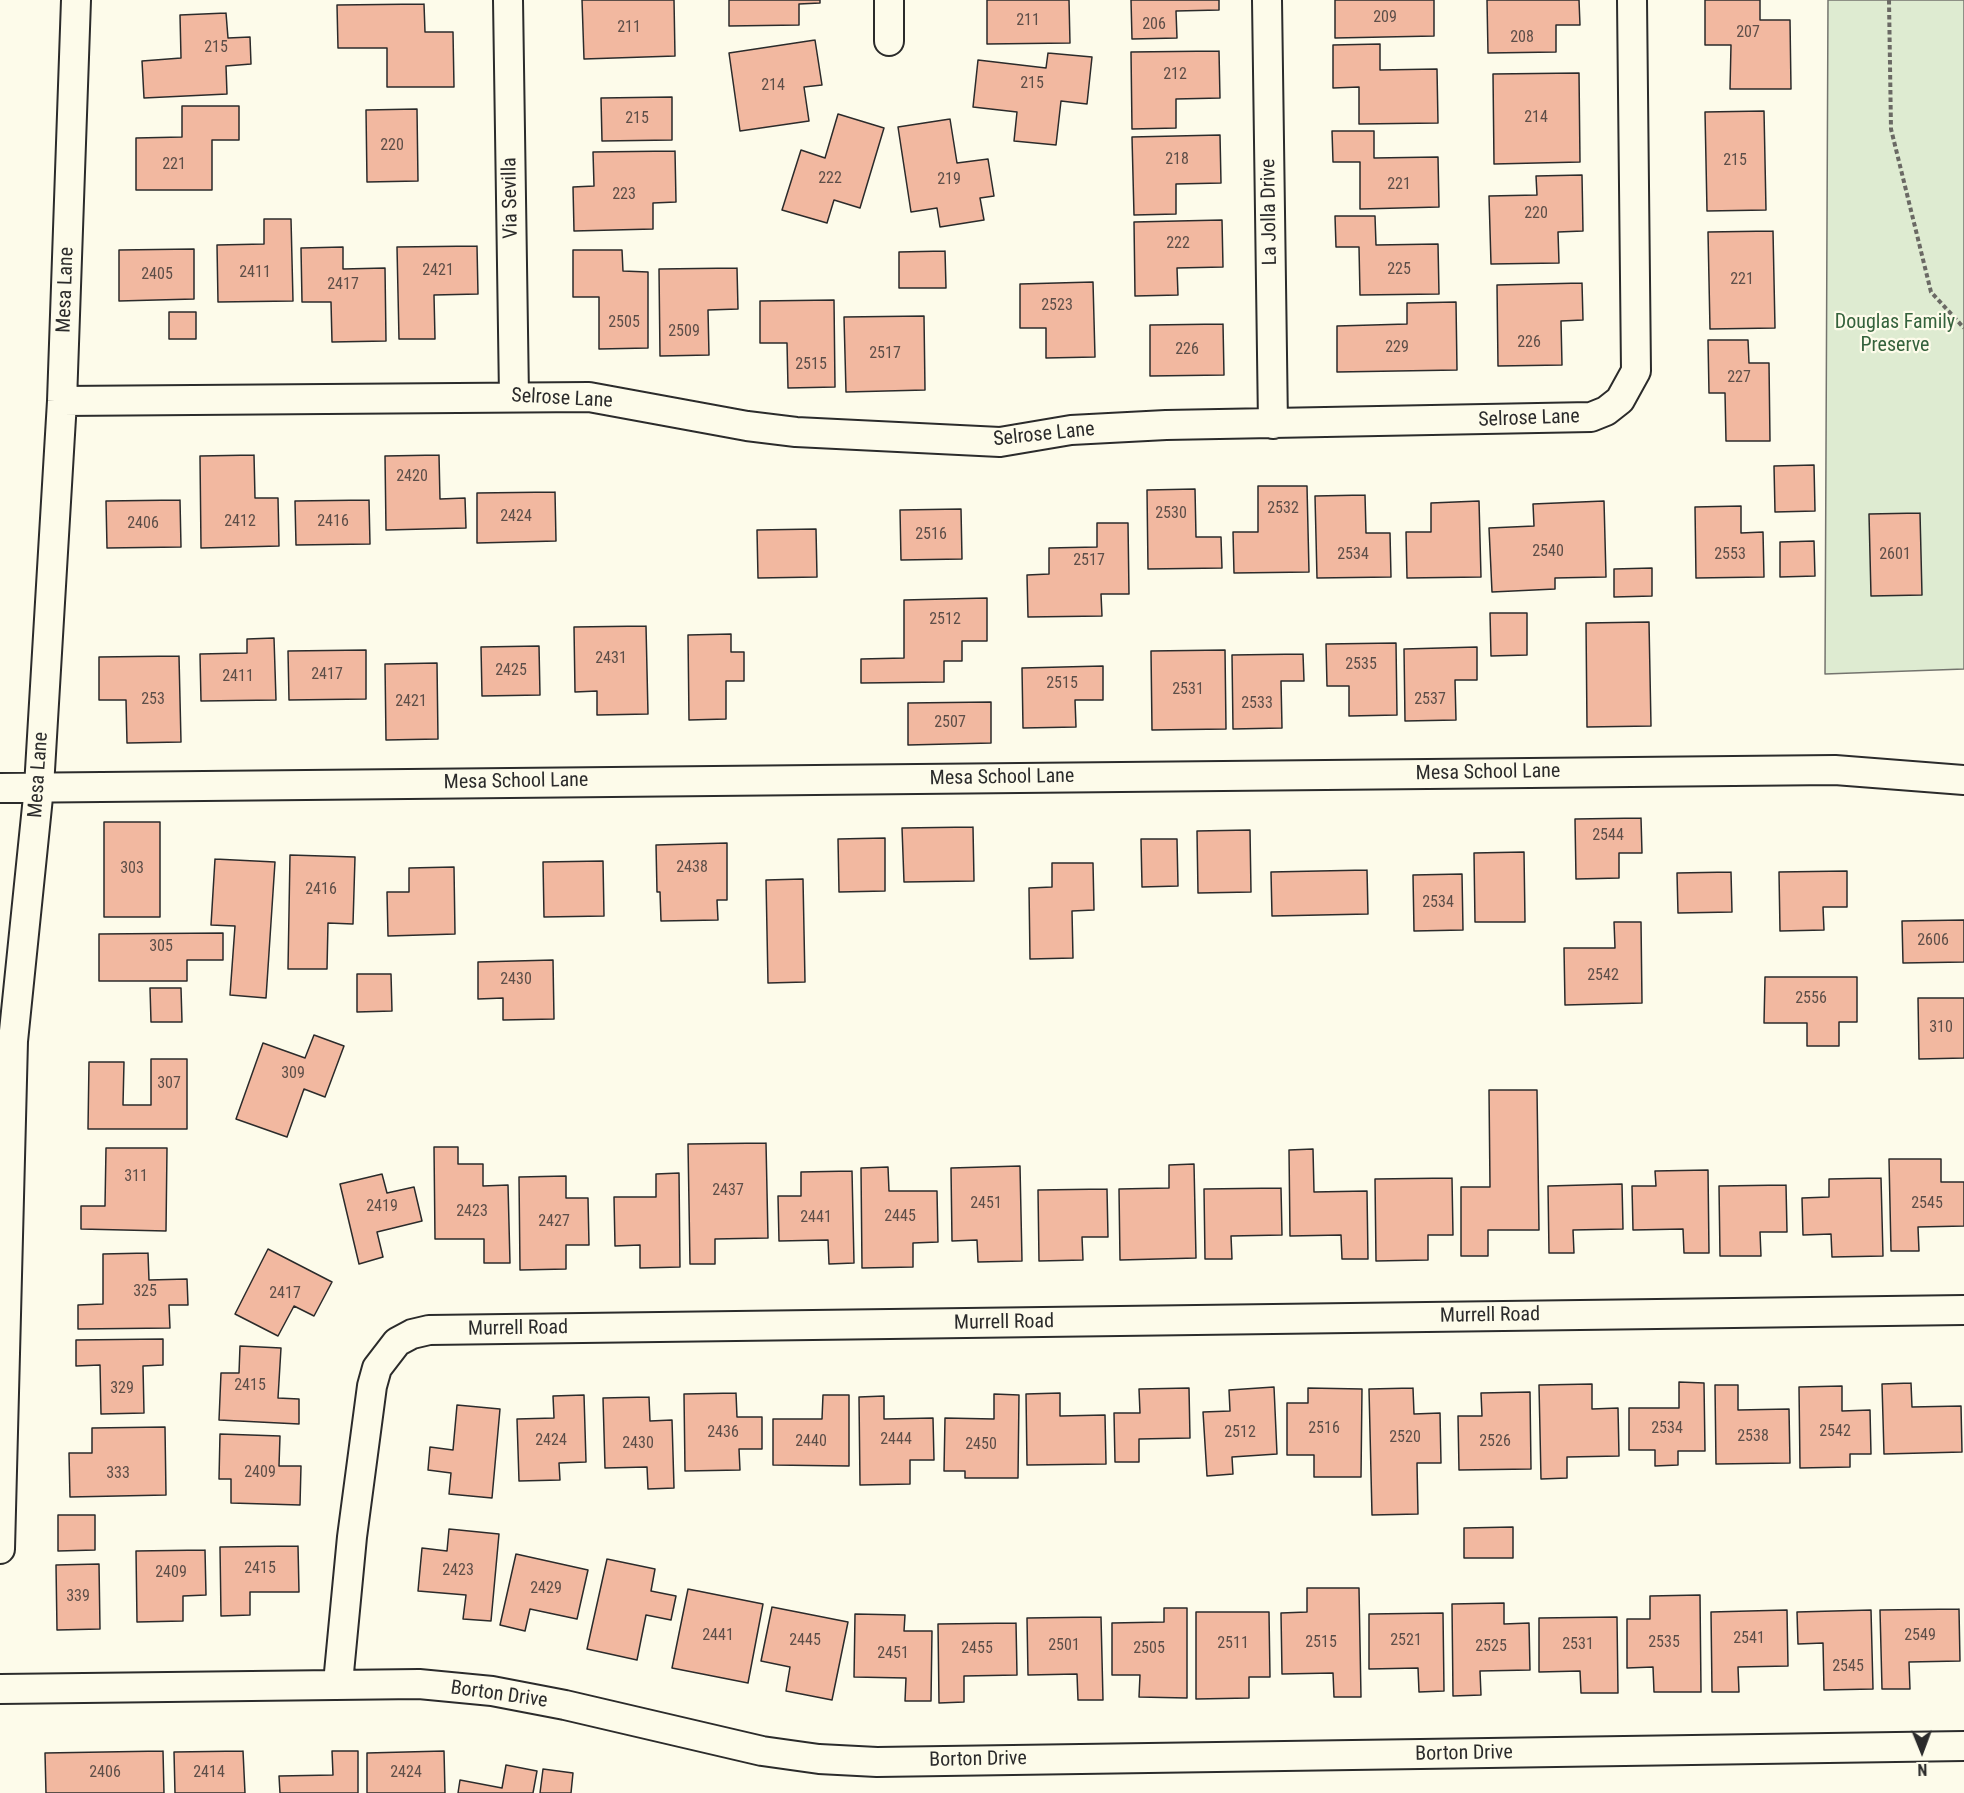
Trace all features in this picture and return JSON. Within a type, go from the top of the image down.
[{"type":"street","name":"Mesa Lane","points":[[0,1550],[13,1041],[39,787],[62,401],[76,0]]},
{"type":"street","name":"Via Sevilla","points":[[508,0],[514,396]]},
{"type":"street","points":[[889,0],[889,41]]},
{"type":"street","name":"La Jolla Drive","points":[[1267,0],[1273,424]]},
{"type":"street","name":"Selrose Lane","points":[[62,401],[590,397],[747,426],[796,432],[1000,442],[1071,430],[1166,425],[1575,420],[1591,417],[1606,411],[1620,400],[1636,371],[1632,0]]},
{"type":"street","name":"Mesa School Lane","points":[[0,788],[1835,770],[1964,780]]},
{"type":"street","name":"Murrell Road","points":[[338,1683],[352,1537],[372,1386],[377,1368],[397,1342],[412,1334],[429,1330],[1964,1310]]},
{"type":"street","name":"Borton Drive","points":[[0,1689],[338,1683],[418,1684],[492,1691],[565,1705],[762,1751],[819,1759],[877,1762],[1964,1746]]},
{"type":"path","points":[[1888,0],[1891,129],[1931,292],[1964,328]]},
{"type":"green space","name":"Douglas Family Preserve","points":[[1828,0],[1964,0],[1964,669],[1825,674]]},
{"type":"building","points":[[582,0],[674,0],[675,56],[584,59]]},
{"type":"building","points":[[729,0],[820,0],[820,3],[799,4],[799,25],[729,26]]},
{"type":"building","points":[[987,0],[1069,0],[1070,43],[987,44]]},
{"type":"building","points":[[1131,0],[1219,0],[1219,10],[1176,11],[1177,38],[1132,39]]},
{"type":"building","points":[[1335,0],[1434,0],[1434,36],[1335,38]]},
{"type":"building","points":[[1487,0],[1579,0],[1580,25],[1556,25],[1556,52],[1488,53]]},
{"type":"building","points":[[1705,0],[1760,0],[1760,20],[1790,20],[1791,89],[1730,89],[1731,45],[1705,45]]},
{"type":"building","points":[[424,4],[425,32],[453,32],[454,87],[387,87],[387,48],[338,48],[337,5]]},
{"type":"building","points":[[226,13],[228,38],[250,37],[251,64],[226,66],[227,94],[144,98],[142,61],[181,58],[180,15]]},
{"type":"building","points":[[815,40],[822,85],[804,87],[809,121],[740,131],[729,53]]},
{"type":"building","points":[[1380,44],[1380,70],[1437,69],[1438,123],[1359,124],[1359,87],[1333,88],[1333,45]]},
{"type":"building","points":[[1219,51],[1220,98],[1176,99],[1176,128],[1132,129],[1131,52]]},
{"type":"building","points":[[1048,53],[1092,57],[1087,104],[1061,101],[1056,145],[1014,141],[1017,112],[973,107],[978,60],[1046,68]]},
{"type":"building","points":[[1579,73],[1580,162],[1494,164],[1493,74]]},
{"type":"building","points":[[672,97],[672,140],[602,141],[601,98]]},
{"type":"building","points":[[182,106],[239,106],[239,140],[212,140],[212,190],[136,190],[136,138],[182,137]]},
{"type":"building","points":[[417,109],[418,181],[367,182],[366,110]]},
{"type":"building","points":[[1764,111],[1766,210],[1707,211],[1705,112]]},
{"type":"building","points":[[838,114],[884,128],[860,208],[834,200],[827,223],[782,210],[801,150],[825,158]]},
{"type":"building","points":[[950,119],[957,163],[988,159],[994,196],[980,198],[984,220],[940,227],[937,208],[911,212],[898,127]]},
{"type":"building","points":[[1332,131],[1374,131],[1374,158],[1438,157],[1439,207],[1360,209],[1360,162],[1333,162]]},
{"type":"building","points":[[1220,135],[1221,183],[1176,184],[1176,214],[1134,215],[1132,137]]},
{"type":"building","points":[[675,151],[676,202],[653,203],[653,229],[574,231],[573,187],[594,186],[593,152]]},
{"type":"building","points":[[1582,175],[1583,231],[1558,232],[1559,263],[1491,264],[1489,196],[1537,195],[1536,176]]},
{"type":"building","points":[[1335,216],[1375,216],[1376,245],[1438,244],[1439,294],[1360,295],[1359,247],[1336,247]]},
{"type":"building","points":[[264,219],[291,219],[293,301],[218,302],[217,245],[264,244]]},
{"type":"building","points":[[1222,220],[1223,267],[1177,268],[1178,295],[1135,296],[1134,222]]},
{"type":"building","points":[[1773,231],[1775,328],[1710,329],[1708,232]]},
{"type":"building","points":[[477,246],[478,294],[434,295],[435,339],[399,339],[397,247]]},
{"type":"building","points":[[343,247],[343,269],[385,268],[386,341],[332,342],[331,302],[302,302],[301,248]]},
{"type":"building","points":[[194,249],[194,299],[119,301],[119,250]]},
{"type":"building","points":[[573,250],[622,250],[623,271],[648,272],[648,348],[599,349],[599,297],[573,297]]},
{"type":"building","points":[[945,251],[946,288],[899,288],[899,252]]},
{"type":"building","points":[[737,268],[738,309],[708,310],[709,355],[660,356],[659,269]]},
{"type":"building","points":[[1093,282],[1095,357],[1046,358],[1046,328],[1020,328],[1020,284]]},
{"type":"building","points":[[1582,283],[1583,320],[1561,321],[1562,365],[1498,366],[1497,285]]},
{"type":"building","points":[[834,300],[835,387],[788,388],[787,343],[760,343],[760,301]]},
{"type":"building","points":[[1456,302],[1457,370],[1337,372],[1337,326],[1407,324],[1407,303]]},
{"type":"building","points":[[169,312],[196,312],[196,339],[169,339]]},
{"type":"building","points":[[924,316],[925,390],[846,392],[844,317]]},
{"type":"building","points":[[1223,324],[1224,375],[1150,376],[1150,325]]},
{"type":"building","points":[[1708,340],[1748,340],[1749,363],[1769,363],[1770,441],[1726,441],[1725,393],[1709,393]]},
{"type":"building","points":[[254,455],[255,498],[278,498],[279,546],[201,548],[200,456]]},
{"type":"building","points":[[439,455],[440,499],[465,498],[466,528],[386,530],[385,456]]},
{"type":"building","points":[[1814,465],[1815,511],[1775,512],[1774,466]]},
{"type":"building","points":[[1258,486],[1307,486],[1309,572],[1234,573],[1233,532],[1258,532]]},
{"type":"building","points":[[1195,489],[1196,537],[1221,537],[1222,568],[1148,569],[1147,490]]},
{"type":"building","points":[[555,492],[556,541],[477,543],[477,493]]},
{"type":"building","points":[[1365,495],[1366,533],[1390,533],[1391,577],[1317,578],[1315,496]]},
{"type":"building","points":[[180,500],[181,547],[107,548],[106,501]]},
{"type":"building","points":[[369,500],[370,544],[296,545],[295,501]]},
{"type":"building","points":[[1479,501],[1481,577],[1407,578],[1406,532],[1431,532],[1431,503]]},
{"type":"building","points":[[1604,501],[1606,577],[1555,578],[1555,589],[1492,592],[1489,528],[1534,526],[1533,504]]},
{"type":"building","points":[[1741,506],[1741,533],[1763,532],[1764,577],[1696,578],[1695,507]]},
{"type":"building","points":[[961,509],[962,559],[901,560],[900,510]]},
{"type":"building","points":[[1920,513],[1922,595],[1871,596],[1869,514]]},
{"type":"building","points":[[1097,523],[1128,523],[1129,594],[1101,594],[1102,616],[1028,617],[1027,575],[1049,574],[1049,548],[1097,547]]},
{"type":"building","points":[[816,529],[817,577],[758,578],[757,530]]},
{"type":"building","points":[[1814,541],[1815,576],[1780,577],[1780,542]]},
{"type":"building","points":[[1652,568],[1652,596],[1614,597],[1614,569]]},
{"type":"building","points":[[987,598],[987,641],[962,641],[962,661],[944,661],[944,682],[861,683],[861,659],[904,658],[904,600]]},
{"type":"building","points":[[1490,613],[1527,613],[1527,655],[1491,656]]},
{"type":"building","points":[[1649,622],[1651,726],[1587,727],[1586,623]]},
{"type":"building","points":[[646,626],[648,714],[597,715],[597,691],[575,692],[574,627]]},
{"type":"building","points":[[731,634],[731,652],[744,652],[744,681],[726,681],[726,719],[689,720],[688,635]]},
{"type":"building","points":[[274,638],[276,700],[201,701],[200,654],[247,653],[247,639]]},
{"type":"building","points":[[1396,643],[1397,715],[1349,716],[1349,686],[1327,686],[1326,644]]},
{"type":"building","points":[[539,646],[540,695],[482,696],[481,647]]},
{"type":"building","points":[[1477,647],[1477,680],[1455,680],[1456,720],[1405,721],[1404,649]]},
{"type":"building","points":[[366,650],[366,699],[289,700],[288,651]]},
{"type":"building","points":[[1225,650],[1226,729],[1152,730],[1151,651]]},
{"type":"building","points":[[1303,654],[1304,681],[1281,681],[1282,728],[1233,729],[1232,655]]},
{"type":"building","points":[[179,656],[181,742],[127,743],[126,700],[99,700],[99,657]]},
{"type":"building","points":[[437,663],[438,739],[386,740],[385,664]]},
{"type":"building","points":[[1103,666],[1103,700],[1075,700],[1076,727],[1023,728],[1022,668]]},
{"type":"building","points":[[991,702],[991,743],[908,745],[908,703]]},
{"type":"building","points":[[1641,818],[1642,853],[1619,853],[1619,878],[1576,879],[1575,819]]},
{"type":"building","points":[[104,822],[160,822],[160,917],[104,917]]},
{"type":"building","points":[[973,827],[974,881],[904,882],[902,828]]},
{"type":"building","points":[[1250,830],[1251,892],[1198,893],[1197,831]]},
{"type":"building","points":[[885,838],[885,891],[839,892],[838,839]]},
{"type":"building","points":[[1141,839],[1177,839],[1178,886],[1142,887]]},
{"type":"building","points":[[727,843],[727,900],[717,900],[718,920],[661,921],[660,892],[657,892],[656,845]]},
{"type":"building","points":[[1524,852],[1525,922],[1475,922],[1474,853]]},
{"type":"building","points":[[290,855],[355,857],[353,924],[328,923],[327,969],[288,969]]},
{"type":"building","points":[[215,859],[275,862],[266,998],[230,995],[235,926],[211,925]]},
{"type":"building","points":[[603,861],[604,916],[544,917],[543,862]]},
{"type":"building","points":[[1052,863],[1093,863],[1094,910],[1072,911],[1073,958],[1030,959],[1029,888],[1052,887]]},
{"type":"building","points":[[454,867],[455,934],[388,936],[387,892],[409,892],[409,868]]},
{"type":"building","points":[[1367,870],[1368,914],[1272,916],[1271,872]]},
{"type":"building","points":[[1847,871],[1847,907],[1823,907],[1824,930],[1780,931],[1779,872]]},
{"type":"building","points":[[1731,872],[1732,912],[1678,913],[1677,873]]},
{"type":"building","points":[[1462,874],[1463,930],[1414,931],[1413,875]]},
{"type":"building","points":[[803,879],[805,982],[768,983],[766,880]]},
{"type":"building","points":[[1964,920],[1964,962],[1903,963],[1902,921]]},
{"type":"building","points":[[1614,922],[1641,922],[1642,1003],[1565,1005],[1564,948],[1615,948]]},
{"type":"building","points":[[223,933],[223,960],[187,960],[187,981],[99,981],[99,934]]},
{"type":"building","points":[[553,960],[554,1019],[503,1020],[503,998],[478,999],[478,962]]},
{"type":"building","points":[[357,974],[391,974],[392,1011],[357,1012]]},
{"type":"building","points":[[1765,977],[1857,977],[1857,1022],[1839,1022],[1839,1046],[1807,1046],[1807,1023],[1764,1023]]},
{"type":"building","points":[[150,988],[181,988],[182,1022],[151,1022]]},
{"type":"building","points":[[1918,998],[1964,998],[1964,1058],[1919,1059]]},
{"type":"building","points":[[314,1035],[344,1046],[325,1097],[304,1089],[287,1137],[236,1119],[263,1043],[305,1058]]},
{"type":"building","points":[[151,1059],[187,1059],[187,1129],[88,1129],[89,1062],[124,1062],[123,1105],[151,1105]]},
{"type":"building","points":[[1489,1090],[1537,1090],[1539,1230],[1488,1230],[1488,1256],[1461,1256],[1461,1187],[1490,1187]]},
{"type":"building","points":[[766,1143],[768,1238],[715,1239],[715,1264],[690,1264],[688,1144]]},
{"type":"building","points":[[434,1147],[458,1147],[458,1164],[483,1164],[483,1186],[508,1185],[510,1263],[484,1263],[484,1239],[435,1239]]},
{"type":"building","points":[[106,1148],[167,1148],[166,1231],[81,1229],[81,1206],[105,1206]]},
{"type":"building","points":[[1313,1149],[1314,1192],[1367,1191],[1368,1259],[1342,1259],[1341,1235],[1290,1236],[1289,1150]]},
{"type":"building","points":[[1889,1159],[1941,1159],[1941,1182],[1964,1182],[1964,1226],[1918,1227],[1919,1251],[1891,1251]]},
{"type":"building","points":[[1194,1164],[1196,1258],[1120,1260],[1119,1189],[1169,1188],[1169,1165]]},
{"type":"building","points":[[1020,1166],[1022,1261],[978,1262],[977,1240],[952,1241],[951,1168]]},
{"type":"building","points":[[888,1167],[889,1191],[937,1191],[938,1242],[913,1243],[913,1267],[862,1268],[861,1168]]},
{"type":"building","points":[[1708,1170],[1709,1253],[1684,1253],[1683,1229],[1633,1230],[1632,1186],[1656,1186],[1655,1171]]},
{"type":"building","points":[[852,1171],[854,1263],[829,1264],[828,1240],[779,1241],[778,1196],[801,1196],[801,1172]]},
{"type":"building","points":[[679,1173],[680,1267],[640,1268],[640,1245],[615,1246],[614,1197],[656,1197],[656,1174]]},
{"type":"building","points":[[382,1174],[387,1193],[414,1187],[422,1221],[377,1232],[383,1257],[359,1264],[340,1184]]},
{"type":"building","points":[[566,1176],[566,1198],[588,1198],[589,1245],[566,1245],[566,1269],[520,1270],[519,1177]]},
{"type":"building","points":[[1452,1178],[1453,1235],[1428,1235],[1428,1260],[1376,1261],[1375,1179]]},
{"type":"building","points":[[1881,1178],[1883,1256],[1832,1257],[1831,1234],[1803,1235],[1802,1198],[1829,1197],[1829,1179]]},
{"type":"building","points":[[1622,1184],[1623,1229],[1573,1230],[1574,1253],[1549,1253],[1548,1186]]},
{"type":"building","points":[[1786,1185],[1787,1232],[1760,1232],[1761,1256],[1720,1256],[1719,1186]]},
{"type":"building","points":[[1281,1188],[1282,1235],[1231,1236],[1232,1259],[1205,1259],[1204,1189]]},
{"type":"building","points":[[1107,1189],[1108,1237],[1082,1237],[1083,1260],[1039,1261],[1038,1190]]},
{"type":"building","points":[[268,1249],[332,1282],[314,1316],[294,1306],[278,1336],[235,1314]]},
{"type":"building","points":[[148,1253],[149,1280],[187,1279],[188,1305],[169,1305],[170,1328],[78,1329],[78,1305],[103,1304],[103,1254]]},
{"type":"building","points":[[163,1339],[163,1365],[143,1366],[144,1413],[101,1414],[100,1365],[76,1366],[76,1340]]},
{"type":"building","points":[[240,1346],[281,1348],[278,1398],[299,1399],[299,1424],[219,1420],[221,1373],[239,1373]]},
{"type":"building","points":[[1679,1382],[1704,1383],[1705,1451],[1678,1451],[1678,1465],[1655,1466],[1655,1450],[1629,1450],[1629,1408],[1679,1408]]},
{"type":"building","points":[[1911,1383],[1912,1407],[1961,1406],[1962,1452],[1884,1454],[1882,1384]]},
{"type":"building","points":[[1592,1384],[1592,1409],[1618,1408],[1619,1456],[1567,1457],[1567,1478],[1541,1479],[1539,1385]]},
{"type":"building","points":[[1715,1385],[1738,1385],[1738,1410],[1789,1409],[1790,1463],[1716,1464]]},
{"type":"building","points":[[1842,1386],[1842,1411],[1870,1410],[1871,1454],[1850,1454],[1850,1467],[1800,1468],[1799,1387]]},
{"type":"building","points":[[1274,1387],[1277,1454],[1232,1457],[1233,1474],[1207,1476],[1203,1412],[1230,1411],[1229,1390]]},
{"type":"building","points":[[1189,1388],[1190,1438],[1139,1439],[1139,1462],[1115,1462],[1114,1413],[1140,1413],[1139,1389]]},
{"type":"building","points":[[1308,1388],[1362,1389],[1361,1477],[1314,1477],[1314,1455],[1287,1455],[1287,1403],[1308,1403]]},
{"type":"building","points":[[1413,1388],[1414,1414],[1440,1413],[1441,1463],[1417,1463],[1418,1514],[1372,1515],[1369,1389]]},
{"type":"building","points":[[1530,1392],[1531,1469],[1459,1470],[1458,1416],[1482,1416],[1481,1393]]},
{"type":"building","points":[[736,1393],[737,1417],[762,1417],[762,1449],[739,1449],[740,1470],[685,1471],[684,1394]]},
{"type":"building","points":[[1060,1393],[1060,1416],[1105,1415],[1106,1464],[1027,1465],[1026,1394]]},
{"type":"building","points":[[994,1394],[1019,1395],[1018,1478],[965,1478],[965,1471],[944,1471],[945,1418],[994,1419]]},
{"type":"building","points":[[584,1395],[586,1462],[559,1463],[560,1480],[519,1481],[517,1419],[554,1418],[553,1396]]},
{"type":"building","points":[[823,1395],[849,1395],[849,1466],[773,1465],[773,1419],[822,1419]]},
{"type":"building","points":[[884,1396],[884,1419],[933,1418],[934,1460],[910,1460],[910,1484],[860,1485],[859,1397]]},
{"type":"building","points":[[649,1397],[650,1421],[672,1420],[674,1488],[648,1489],[647,1467],[605,1468],[603,1398]]},
{"type":"building","points":[[457,1405],[500,1409],[492,1498],[449,1494],[451,1473],[428,1470],[430,1447],[453,1450]]},
{"type":"building","points":[[165,1427],[166,1495],[70,1497],[69,1453],[92,1453],[92,1428]]},
{"type":"building","points":[[220,1434],[280,1436],[279,1466],[301,1466],[300,1505],[231,1503],[231,1479],[219,1479]]},
{"type":"building","points":[[58,1515],[95,1515],[95,1550],[58,1551]]},
{"type":"building","points":[[1513,1527],[1513,1558],[1464,1558],[1464,1528]]},
{"type":"building","points":[[449,1529],[499,1534],[491,1621],[463,1619],[466,1595],[418,1591],[422,1548],[447,1551]]},
{"type":"building","points":[[298,1546],[299,1592],[250,1592],[250,1615],[221,1616],[220,1547]]},
{"type":"building","points":[[205,1550],[206,1595],[183,1596],[183,1621],[137,1622],[136,1551]]},
{"type":"building","points":[[516,1554],[588,1570],[577,1619],[530,1609],[525,1631],[500,1625]]},
{"type":"building","points":[[607,1559],[655,1569],[651,1591],[676,1596],[671,1620],[646,1615],[637,1660],[587,1649]]},
{"type":"building","points":[[99,1564],[100,1629],[57,1630],[56,1565]]},
{"type":"building","points":[[1307,1588],[1359,1588],[1361,1697],[1334,1697],[1333,1673],[1282,1674],[1281,1613],[1307,1612]]},
{"type":"building","points":[[688,1589],[763,1604],[748,1683],[672,1668]]},
{"type":"building","points":[[1700,1595],[1701,1692],[1654,1692],[1653,1667],[1627,1668],[1627,1619],[1650,1619],[1650,1596]]},
{"type":"building","points":[[1504,1603],[1504,1624],[1529,1623],[1530,1670],[1480,1671],[1481,1695],[1453,1696],[1452,1604]]},
{"type":"building","points":[[772,1607],[848,1622],[832,1700],[786,1691],[790,1667],[761,1661]]},
{"type":"building","points":[[1164,1608],[1187,1608],[1187,1698],[1139,1697],[1140,1675],[1112,1675],[1112,1623],[1164,1622]]},
{"type":"building","points":[[1959,1609],[1960,1661],[1909,1662],[1910,1689],[1882,1689],[1880,1610]]},
{"type":"building","points":[[1787,1610],[1788,1666],[1738,1667],[1739,1692],[1712,1692],[1711,1612]]},
{"type":"building","points":[[1871,1610],[1873,1689],[1824,1690],[1823,1643],[1798,1644],[1797,1612]]},
{"type":"building","points":[[1196,1612],[1269,1612],[1270,1677],[1249,1677],[1249,1698],[1196,1699]]},
{"type":"building","points":[[1443,1613],[1444,1691],[1419,1692],[1418,1668],[1369,1669],[1369,1614]]},
{"type":"building","points":[[855,1614],[905,1615],[904,1631],[932,1631],[931,1701],[905,1701],[906,1678],[854,1677]]},
{"type":"building","points":[[1101,1617],[1103,1700],[1078,1700],[1077,1674],[1028,1675],[1027,1618]]},
{"type":"building","points":[[1617,1617],[1618,1693],[1581,1693],[1580,1671],[1539,1672],[1539,1618]]},
{"type":"building","points":[[1016,1623],[1017,1675],[964,1676],[964,1702],[939,1703],[938,1624]]},
{"type":"building","points":[[163,1751],[164,1793],[46,1793],[45,1753]]},
{"type":"building","points":[[243,1751],[245,1793],[175,1793],[174,1752]]},
{"type":"building","points":[[332,1751],[358,1751],[358,1793],[280,1793],[279,1776],[333,1775]]},
{"type":"building","points":[[444,1751],[445,1793],[367,1793],[367,1753]]},
{"type":"building","points":[[506,1765],[537,1771],[533,1793],[458,1793],[460,1780],[502,1788]]},
{"type":"building","points":[[543,1769],[573,1773],[571,1793],[540,1793]]}]
